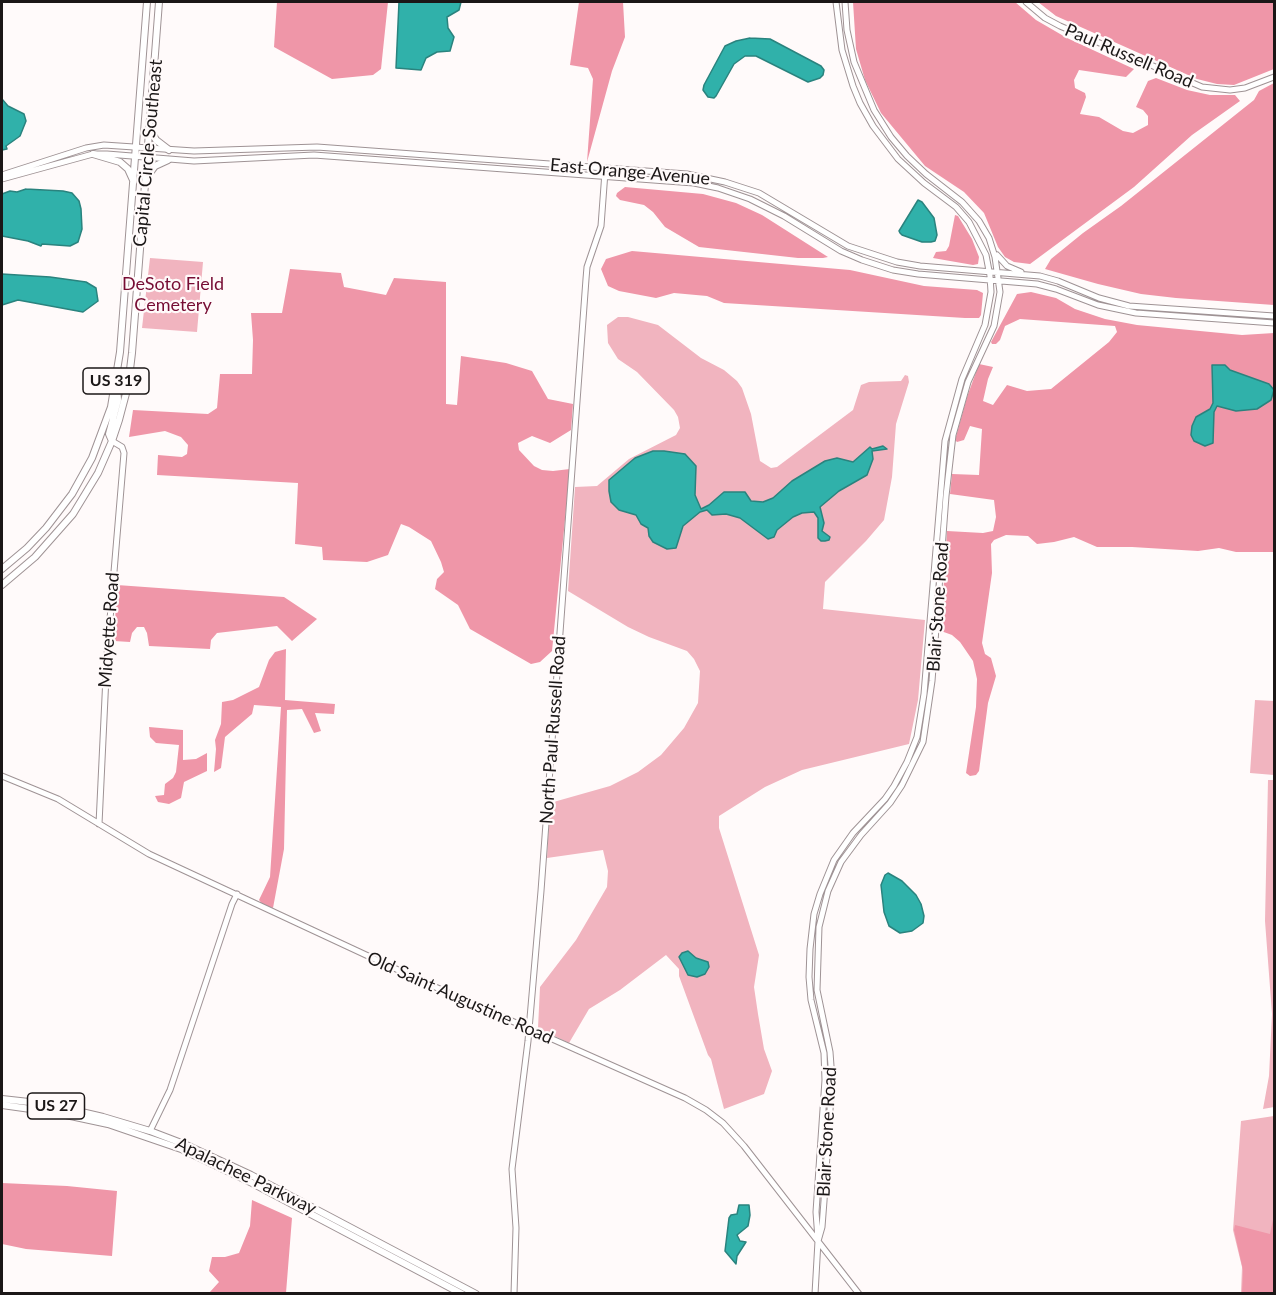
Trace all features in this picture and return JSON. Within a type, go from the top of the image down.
[{"type":"main road","name":"Capital Circle Southeast","points":[[2,569],[46,528],[72,494],[101,437],[116,382],[147,2]]},
{"type":"main road","name":"Capital Circle Southeast","points":[[2,585],[35,557],[73,514],[98,473],[112,441],[128,386],[159,2]]},
{"type":"main road","points":[[150,129],[156,140],[169,150]]},
{"type":"main road","points":[[93,154],[113,159],[124,165],[134,183]]},
{"type":"main road","points":[[146,179],[155,166],[168,160]]},
{"type":"main road","points":[[112,441],[109,435],[118,400],[116,382]]},
{"type":"main road","name":"Apalachee Parkway","points":[[2,1099],[37,1103],[103,1117],[150,1131],[213,1156],[399,1253],[462,1293]]},
{"type":"main road","points":[[24,1108],[37,1103]]},
{"type":"main road","name":"Apalachee Parkway","points":[[2,1105],[69,1115],[108,1124],[174,1146],[243,1178],[430,1276],[476,1293]]},
{"type":"main road","points":[[390,1256],[399,1253]]},
{"type":"street","name":"Blair Stone Road","points":[[814,1293],[818,1241],[822,1227],[822,1177],[826,1120],[832,1080],[812,974],[817,944],[818,914],[838,860],[853,833],[885,799],[907,762],[917,737],[922,716],[945,441],[957,391],[987,319],[991,299],[990,272],[984,249],[975,232],[960,212],[914,175],[873,126],[853,86],[842,50],[836,2]]},
{"type":"street","name":"Blair Stone Road","points":[[838,860],[890,803],[916,759],[926,725],[932,681],[949,460],[955,423],[974,368],[992,332],[999,303],[999,272],[993,250],[982,227],[967,207],[920,169],[891,137],[874,110],[858,74],[848,37],[845,2]]},
{"type":"street","name":"Paul Russell Road","points":[[1026,2],[1060,26],[1202,87],[1216,90],[1245,88],[1275,77]]},
{"type":"street","points":[[885,142],[891,137]]},
{"type":"street","name":"East Orange Avenue","points":[[2,175],[86,148],[104,146],[194,152],[308,147],[699,176],[748,189],[779,204],[837,240],[872,255],[907,264],[1034,275],[1123,304],[1275,323]]},
{"type":"street","name":"East Orange Avenue","points":[[2,180],[93,154],[209,161],[298,155],[680,182],[718,188],[750,199],[775,211],[828,244],[868,262],[912,273],[1049,287],[1092,303],[1123,311],[1275,316]]},
{"type":"street","points":[[450,157],[450,165]]},
{"type":"street","name":"North Paul Russell Road","points":[[514,1293],[516,1228],[512,1169],[529,1029],[585,287],[587,267],[601,226],[605,168]]},
{"type":"street","points":[[775,211],[779,204]]},
{"type":"street","points":[[971,270],[979,268],[984,263],[984,249]]},
{"type":"street","points":[[993,250],[1007,266],[1034,275]]},
{"type":"street","points":[[999,303],[1005,288],[1017,282]]},
{"type":"street","name":"Midyette Road","points":[[99,824],[106,655],[124,453],[122,447],[112,441]]},
{"type":"street","name":"Old Saint Augustine Road","points":[[2,776],[58,799],[149,854],[529,1029],[685,1098],[713,1115],[744,1146],[860,1293]]},
{"type":"street","points":[[885,799],[890,803]]},
{"type":"street","points":[[150,1131],[170,1090],[237,894]]},
{"type":"green space","name":"DeSoto Field Cemetery","points":[[150,258],[203,262],[197,332],[142,328]]},
{"type":"green space","points":[[618,317],[628,317],[658,325],[701,358],[724,370],[737,381],[742,388],[751,414],[760,461],[771,468],[777,467],[853,410],[861,385],[869,382],[901,381],[905,375],[908,376],[909,382],[896,424],[892,477],[884,520],[825,582],[823,609],[925,620],[918,700],[909,744],[802,770],[765,787],[719,816],[719,828],[759,955],[754,987],[764,1049],[772,1071],[764,1094],[724,1109],[711,1059],[679,976],[679,969],[666,955],[620,990],[589,1009],[569,1043],[538,1028],[540,987],[576,940],[607,887],[608,871],[603,850],[547,858],[550,803],[610,786],[638,772],[661,755],[684,728],[698,703],[700,671],[687,651],[628,627],[568,591],[575,487],[597,486],[629,459],[676,435],[680,428],[674,410],[637,372],[618,359],[608,343],[607,325]]},
{"type":"green space","points":[[1255,700],[1274,701],[1274,775],[1250,773]]},
{"type":"green space","points":[[1268,780],[1274,780],[1274,1107],[1263,1109],[1269,1076],[1272,1014],[1265,921]]},
{"type":"green space","points":[[1274,1116],[1274,1293],[1241,1293],[1242,1267],[1233,1230],[1241,1121]]},
{"type":"shaded area","points":[[277,2],[388,2],[381,69],[373,75],[332,79],[274,47]]},
{"type":"shaded area","points":[[579,2],[623,2],[625,37],[612,71],[587,162],[593,79],[588,68],[570,65]]},
{"type":"shaded area","points":[[853,2],[1015,2],[1036,20],[1067,38],[1134,69],[1126,77],[1079,70],[1074,80],[1075,88],[1085,93],[1086,97],[1080,114],[1099,117],[1123,131],[1133,133],[1148,125],[1148,116],[1136,107],[1148,81],[1156,78],[1187,90],[1210,95],[1235,95],[1240,101],[1192,135],[1134,187],[1030,264],[1014,262],[1005,257],[998,247],[984,213],[964,192],[925,166],[881,113],[865,80],[856,49]]},
{"type":"shaded area","points":[[1038,2],[1274,2],[1274,69],[1234,85],[1197,79],[1056,16]]},
{"type":"shaded area","points":[[1274,83],[1274,305],[1141,294],[1045,269],[1051,259],[1083,233],[1121,206],[1254,100],[1259,91]]},
{"type":"shaded area","points":[[625,187],[703,194],[736,203],[762,215],[828,257],[798,258],[699,247],[665,227],[644,205],[620,200],[616,196],[617,193]]},
{"type":"shaded area","points":[[955,215],[958,216],[972,239],[979,257],[978,264],[933,258],[936,252],[946,251],[949,246]]},
{"type":"shaded area","points":[[632,251],[850,270],[924,286],[977,290],[983,293],[981,315],[979,318],[965,318],[724,303],[707,296],[674,293],[656,298],[619,291],[608,286],[601,269],[606,259]]},
{"type":"shaded area","points":[[290,269],[341,273],[344,287],[386,295],[394,278],[446,282],[446,404],[457,405],[461,356],[506,363],[532,371],[548,399],[573,404],[571,430],[550,443],[532,436],[518,443],[519,450],[534,466],[542,470],[570,469],[552,651],[540,662],[531,664],[470,629],[458,605],[435,589],[437,579],[444,572],[431,541],[409,527],[401,524],[388,555],[367,562],[323,560],[322,547],[295,544],[298,483],[157,475],[158,455],[182,457],[187,454],[188,445],[181,437],[165,431],[129,437],[133,410],[208,414],[217,408],[220,374],[252,374],[251,313],[282,313]]},
{"type":"shaded area","points":[[1031,292],[1056,298],[1075,309],[1105,319],[1137,325],[1242,335],[1274,333],[1274,552],[1236,552],[1219,548],[1198,551],[1097,547],[1074,537],[1037,544],[1028,536],[1006,535],[994,540],[991,544],[992,573],[982,643],[985,654],[991,658],[996,676],[988,703],[979,771],[976,775],[970,776],[966,773],[976,707],[977,679],[973,661],[960,642],[952,635],[941,631],[947,531],[983,533],[993,531],[996,517],[994,500],[950,494],[952,474],[979,475],[982,429],[970,426],[964,440],[957,442],[955,440],[967,397],[979,364],[993,367],[983,401],[993,405],[1007,385],[1027,391],[1051,389],[1109,342],[1117,332],[1115,326],[1020,319],[1005,326],[1000,340],[992,344],[1017,294]]},
{"type":"shaded area","points":[[117,585],[284,597],[317,619],[292,641],[277,626],[217,633],[211,640],[210,649],[149,646],[144,627],[137,627],[132,633],[130,642],[114,641]]},
{"type":"shaded area","points":[[286,649],[285,700],[335,704],[334,714],[315,713],[321,731],[314,733],[302,709],[287,710],[284,849],[273,908],[263,905],[259,900],[270,877],[281,707],[254,705],[252,714],[225,737],[221,768],[214,772],[215,740],[221,724],[222,702],[233,700],[259,687],[269,660],[275,652]]},
{"type":"shaded area","points":[[149,727],[183,730],[183,760],[196,759],[207,753],[207,771],[184,782],[181,798],[169,804],[158,802],[155,796],[164,795],[165,784],[173,778],[176,772],[179,745],[156,743],[150,737]]},
{"type":"shaded area","points":[[2,1183],[117,1191],[112,1256],[26,1249],[2,1244]]},
{"type":"shaded area","points":[[252,1200],[292,1218],[286,1293],[209,1293],[219,1282],[209,1271],[212,1257],[225,1257],[239,1253],[250,1226]]},
{"type":"shaded area","points":[[1274,1215],[1274,1293],[1242,1293],[1243,1270],[1234,1230],[1235,1225],[1270,1234]]},
{"type":"water","points":[[399,2],[461,2],[459,10],[447,17],[448,28],[454,37],[450,51],[437,52],[426,58],[421,70],[396,68]]},
{"type":"water","points":[[750,38],[770,39],[821,66],[824,70],[823,75],[808,82],[756,56],[745,56],[734,64],[716,96],[708,97],[703,90],[704,85],[725,46]]},
{"type":"water","points":[[2,99],[8,106],[24,114],[26,121],[20,136],[6,146],[7,149],[2,150]]},
{"type":"water","points":[[26,189],[72,193],[79,201],[81,209],[82,229],[78,242],[70,246],[42,244],[41,246],[2,236],[2,194]]},
{"type":"water","points":[[918,200],[934,218],[937,235],[935,241],[922,242],[902,235],[899,231]]},
{"type":"water","points":[[2,274],[86,282],[96,288],[98,301],[83,312],[18,300],[2,305]]},
{"type":"water","points":[[1212,365],[1225,365],[1230,370],[1269,384],[1274,390],[1271,400],[1257,409],[1236,411],[1217,406],[1214,412],[1213,443],[1205,446],[1194,441],[1191,435],[1196,417],[1210,409],[1213,403]]},
{"type":"water","points":[[883,446],[887,449],[872,451],[873,459],[867,475],[839,491],[820,507],[824,523],[822,531],[830,537],[825,541],[818,538],[818,518],[814,512],[802,513],[793,517],[777,530],[774,537],[768,539],[740,518],[726,514],[712,515],[707,510],[700,512],[683,526],[676,548],[667,549],[653,542],[648,528],[641,524],[636,515],[619,510],[611,502],[609,480],[635,458],[653,451],[685,454],[696,466],[695,495],[701,509],[724,492],[745,492],[751,501],[763,502],[773,498],[792,481],[825,461],[837,458],[853,462],[870,447],[872,449]]},
{"type":"water","points":[[888,873],[902,881],[916,895],[921,904],[923,923],[912,931],[900,933],[889,926],[884,912],[881,885]]},
{"type":"water","points":[[688,951],[696,958],[708,962],[709,967],[705,974],[697,977],[688,975],[679,957]]},
{"type":"water","points":[[739,1205],[749,1205],[750,1215],[748,1226],[737,1235],[740,1241],[746,1242],[737,1256],[736,1264],[725,1251],[729,1218],[737,1214]]}]
